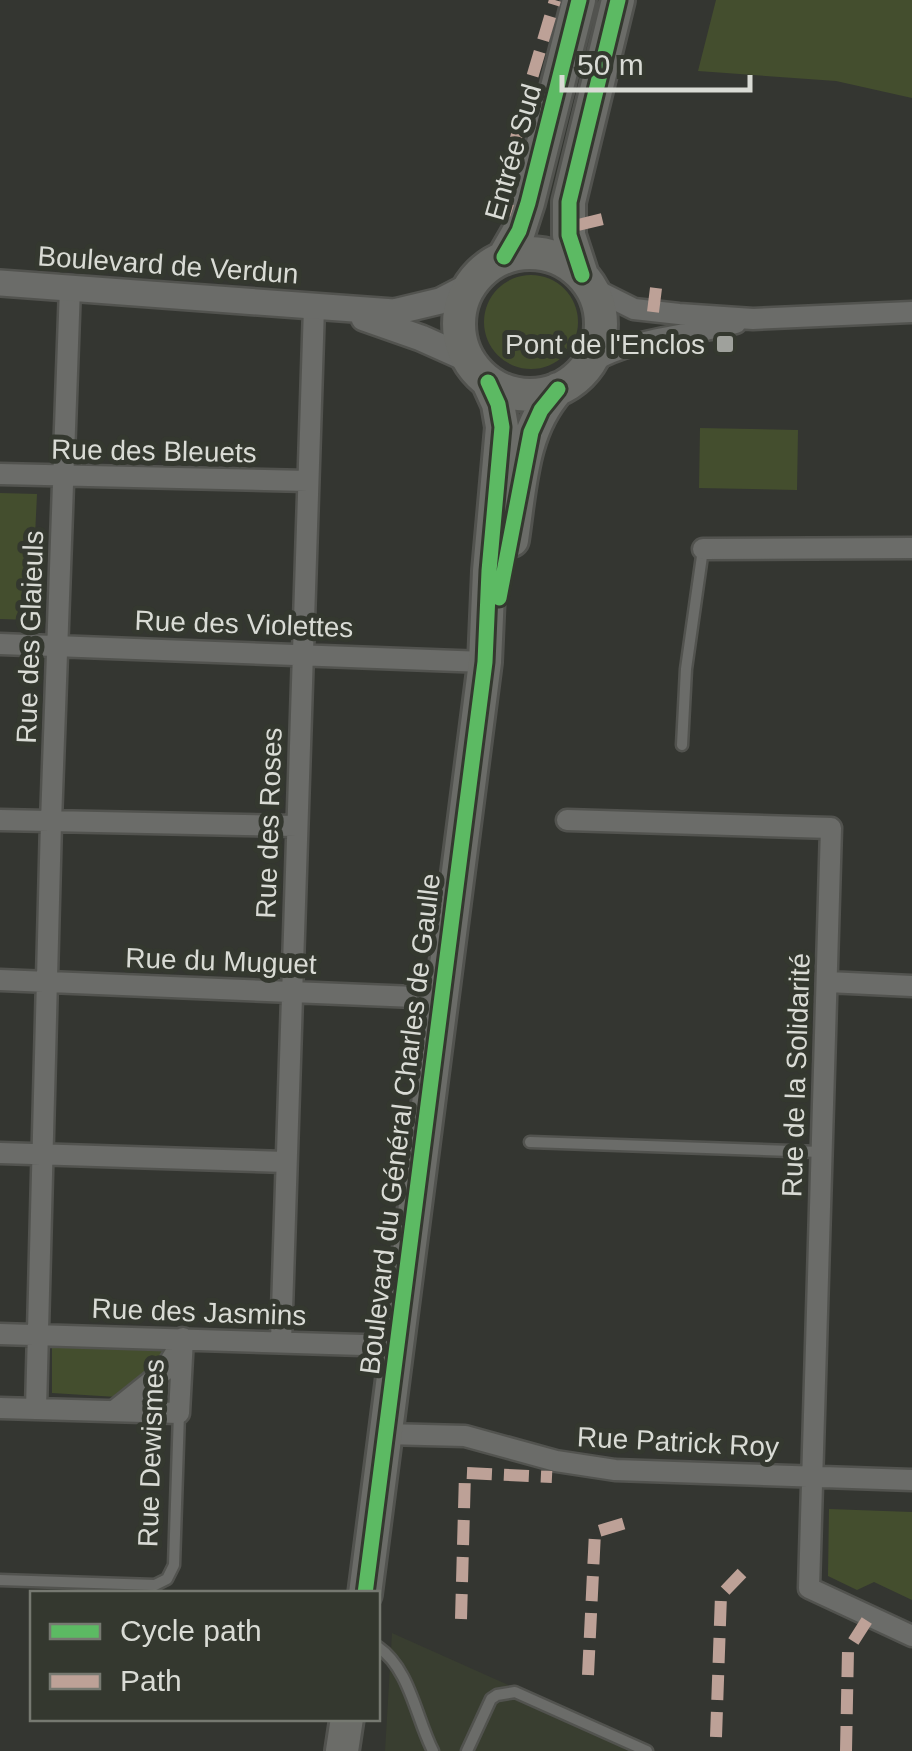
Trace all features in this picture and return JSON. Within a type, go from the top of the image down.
[{"type":"main road","name":"Entrée Sud","points":[[504,257],[528,202],[579,0]]},
{"type":"main road","points":[[587,282],[566,262],[546,254],[524,252],[488,266],[469,286],[458,317],[460,339],[478,371],[517,394],[538,395],[579,376],[590,362],[602,326],[599,306],[569,235],[569,202],[618,0]]},
{"type":"main road","name":"Boulevard du Général Charles de Gaulle","points":[[478,371],[498,404],[502,427],[488,571],[485,662]]},
{"type":"main road","name":"Boulevard du Général Charles de Gaulle","points":[[365,1591],[485,662],[531,432],[541,410],[558,389]]},
{"type":"main road","points":[[342,1751],[347,1721]]},
{"type":"main road","points":[[357,1721],[357,1751]]},
{"type":"street","points":[[587,282],[634,309],[752,318],[912,312]]},
{"type":"street","name":"Boulevard de Verdun","points":[[0,283],[322,308],[413,310],[440,302],[469,286]]},
{"type":"street","name":"Rue des Glaieuls","points":[[36,1409],[50,822],[70,287]]},
{"type":"street","name":"Boulevard de Verdun","points":[[322,308],[421,338],[478,371]]},
{"type":"street","name":"Rue des Roses","points":[[281,1342],[308,481],[322,308]]},
{"type":"street","points":[[590,362],[622,346],[707,332],[752,318]]},
{"type":"street","name":"Rue des Bleuets","points":[[0,474],[308,481]]},
{"type":"street","points":[[703,549],[912,548]]},
{"type":"street","name":"Rue des Violettes","points":[[0,644],[485,662]]},
{"type":"street","points":[[0,820],[297,826]]},
{"type":"street","name":"Rue de la Solidarité","points":[[567,820],[831,828],[809,1588],[912,1636]]},
{"type":"street","name":"Rue du Muguet","points":[[0,980],[440,998]]},
{"type":"street","points":[[827,982],[912,986]]},
{"type":"street","points":[[0,1154],[286,1162]]},
{"type":"street","name":"Rue des Jasmins","points":[[0,1334],[396,1346]]},
{"type":"street","points":[[114,1411],[164,1370],[183,1338]]},
{"type":"street","name":"Rue Dewismes","points":[[179,1413],[183,1338]]},
{"type":"street","points":[[0,1408],[179,1413]]},
{"type":"street","name":"Rue Patrick Roy","points":[[384,1434],[465,1436],[556,1461],[615,1470],[912,1480]]},
{"type":"lane","points":[[682,745],[686,669],[703,549]]},
{"type":"lane","points":[[530,1142],[821,1152]]},
{"type":"lane","name":"Rue Dewismes","points":[[0,1580],[156,1585],[168,1579],[174,1565],[179,1413]]},
{"type":"lane","points":[[380,1650],[393,1660],[404,1681],[433,1751]]},
{"type":"lane","points":[[468,1751],[491,1700],[515,1692],[647,1751]]},
{"type":"shaded area","points":[[392,1633],[656,1751],[385,1751]]},
{"type":"green space","points":[[716,0],[912,0],[912,98],[836,81],[698,71]]},
{"type":"green space","points":[[531,275],[549,278],[564,289],[575,304],[575,340],[564,355],[549,366],[531,369],[513,366],[498,355],[487,340],[484,322],[487,304],[498,289],[513,278]]},
{"type":"green space","points":[[700,428],[798,430],[797,490],[699,488]]},
{"type":"green space","points":[[0,493],[37,494],[31,620],[0,619]]},
{"type":"green space","points":[[52,1344],[170,1346],[168,1357],[117,1397],[52,1393]]},
{"type":"green space","points":[[829,1509],[912,1512],[912,1600],[874,1582],[857,1590],[828,1576]]},
{"type":"marked path","points":[[512,211],[500,207],[523,108],[555,0]]},
{"type":"marked path","points":[[578,225],[607,218]]},
{"type":"marked path","points":[[653,312],[656,288]]},
{"type":"marked path","points":[[461,1619],[465,1473],[552,1477]]},
{"type":"marked path","points":[[588,1675],[595,1532],[629,1522]]},
{"type":"marked path","points":[[716,1737],[721,1595],[742,1573]]},
{"type":"marked path","points":[[846,1751],[848,1650],[869,1617]]},
{"type":"cycle path","points":[[504,257],[519,231],[528,203],[579,0]]},
{"type":"cycle path","points":[[582,275],[569,235],[569,202],[618,0]]},
{"type":"cycle path","points":[[365,1591],[485,662],[502,427],[498,404],[488,382]]},
{"type":"cycle path","points":[[499,598],[531,432],[541,410],[558,389]]},
{"type":"place","name":"Pont de l'Enclos","points":[[725,344]]}]
